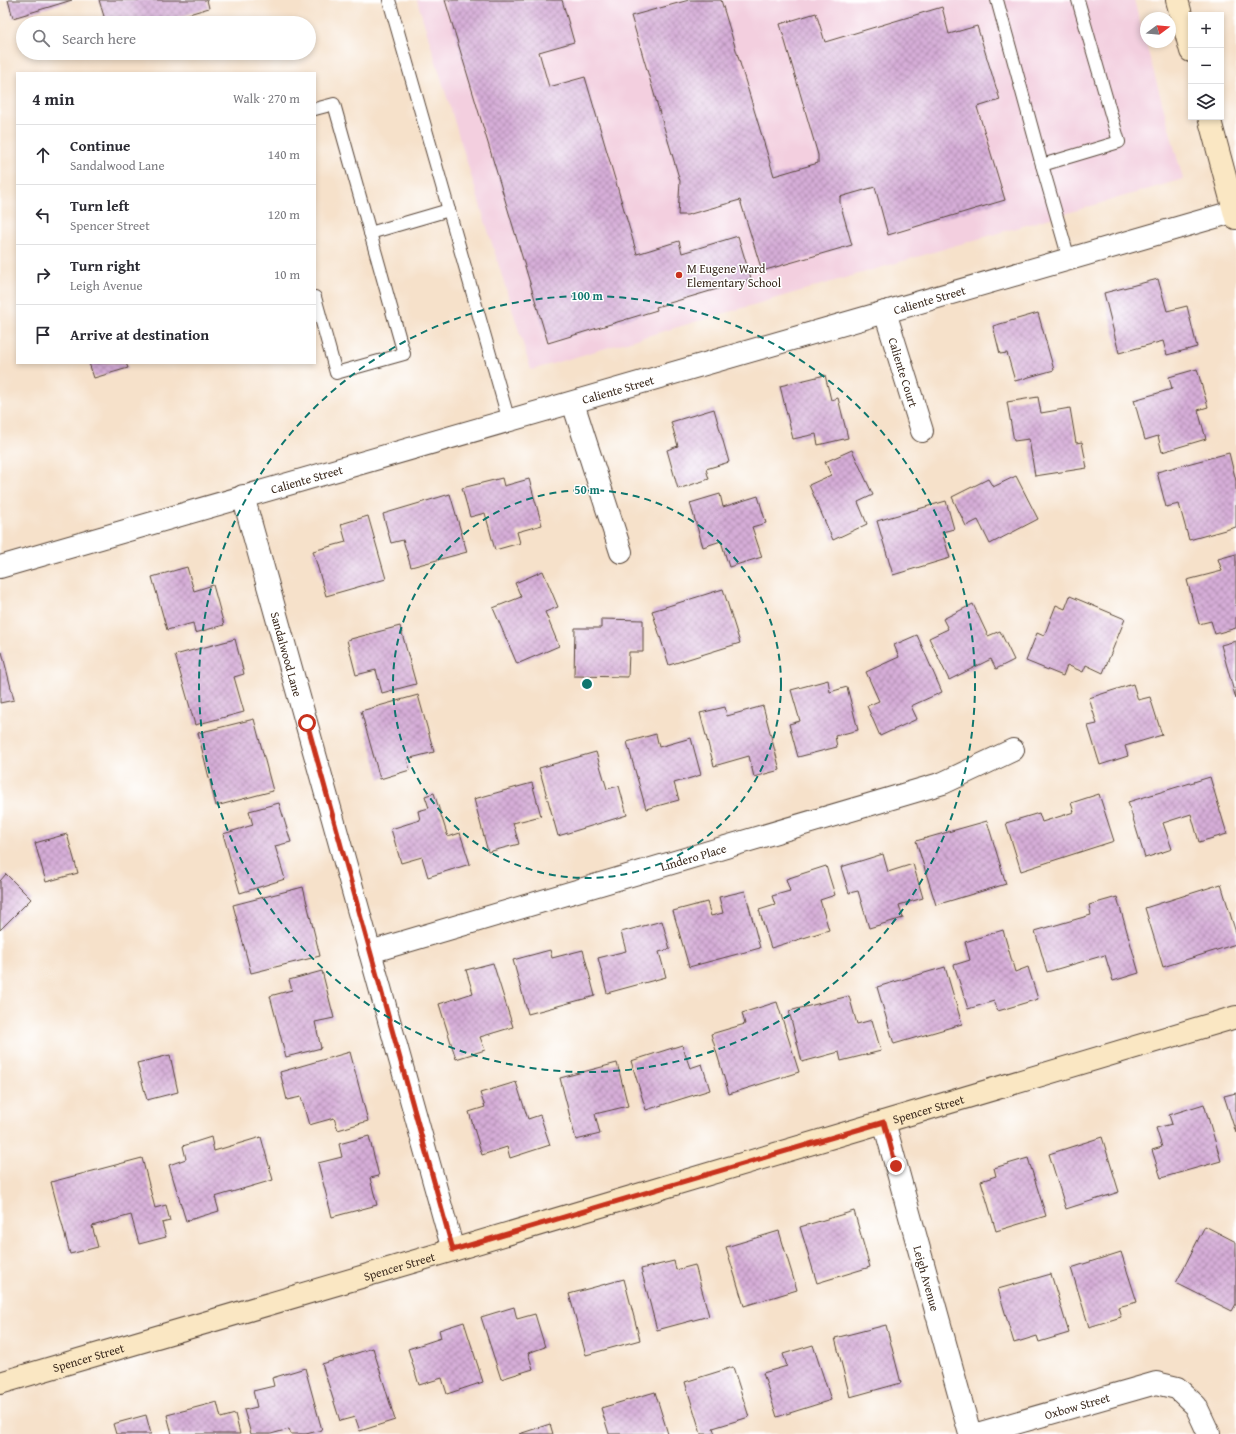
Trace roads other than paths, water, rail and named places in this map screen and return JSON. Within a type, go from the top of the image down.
[{"type":"street","points":[[1177,0],[1190,48]]},
{"type":"street","points":[[1210,120],[1235,213]]},
{"type":"street","name":"Caliente Street","points":[[0,567],[1069,259],[1235,213]]},
{"type":"street","name":"Caliente Court","points":[[885,312],[922,431]]},
{"type":"street","points":[[573,403],[621,552]]},
{"type":"street","name":"Sandalwood Lane","points":[[243,496],[453,1250]]},
{"type":"street","name":"Lindero Place","points":[[370,952],[943,783],[1013,750]]},
{"type":"street","name":"Spencer Street","points":[[0,1383],[1236,1017]]},
{"type":"street","name":"Leigh Avenue","points":[[884,1122],[970,1434]]},
{"type":"street","name":"Oxbow Street","points":[[977,1434],[1156,1383],[1177,1388],[1196,1406],[1209,1434]]},
{"type":"lane","points":[[389,0],[509,421]]},
{"type":"lane","points":[[997,0],[1069,259]]},
{"type":"lane","points":[[1042,165],[1119,142],[1078,0]]},
{"type":"lane","points":[[316,109],[334,104],[404,354],[336,373],[316,301]]},
{"type":"lane","points":[[370,233],[449,210]]},
{"type":"place","name":"M Eugene Ward Elementary School","points":[[679,275]]}]
